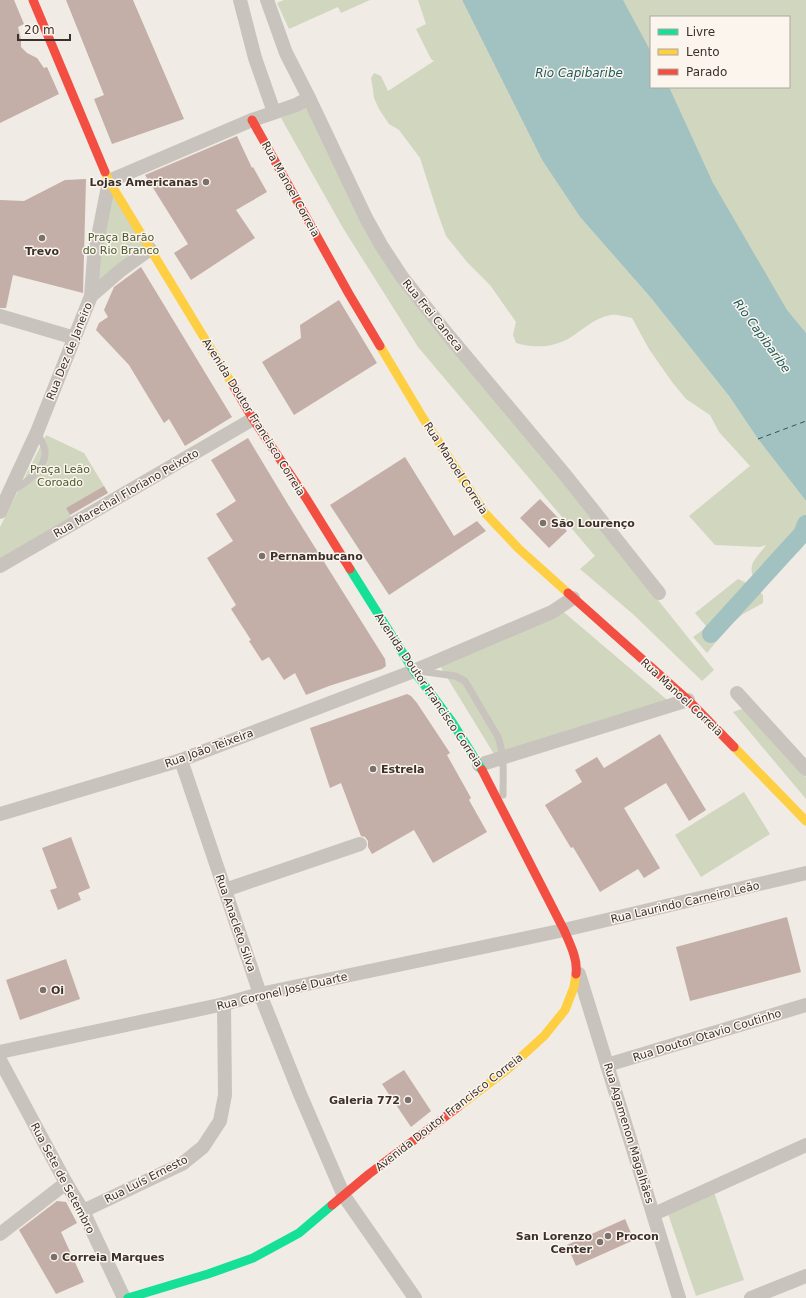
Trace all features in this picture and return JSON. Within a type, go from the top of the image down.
[{"type":"main road","name":"Avenida Doutor Francisco Correia","points":[[34,0],[109,181],[253,419],[306,498],[414,671],[452,722],[479,764],[564,930],[574,954],[577,968],[574,987],[564,1010],[544,1036],[510,1068],[369,1174],[299,1233],[254,1258],[208,1274],[128,1298]]},
{"type":"main road","name":"Rua Manoel Correia","points":[[252,120],[350,294],[423,418],[484,512],[519,549],[688,700],[806,821]]},
{"type":"street","points":[[240,0],[255,58],[274,112]]},
{"type":"street","name":"Rua Frei Caneca","points":[[267,0],[286,53],[366,218],[381,245],[402,277],[659,593]]},
{"type":"street","points":[[109,181],[252,120],[296,105],[309,98]]},
{"type":"street","name":"Rua Dez de Janeiro","points":[[0,512],[37,432],[91,296],[94,258],[109,181]]},
{"type":"street","points":[[91,296],[121,270],[150,249]]},
{"type":"street","points":[[0,316],[75,338]]},
{"type":"street","name":"Rua Marechal Floriano Peixoto","points":[[0,566],[253,419]]},
{"type":"street","name":"Rua João Teixeira","points":[[0,814],[181,760],[414,671],[552,612],[573,598]]},
{"type":"street","points":[[737,693],[806,769]]},
{"type":"street","points":[[479,764],[688,700]]},
{"type":"street","name":"Rua Anacleto Silva","points":[[181,760],[260,994],[300,1094],[344,1196],[415,1298]]},
{"type":"street","points":[[225,890],[360,844]]},
{"type":"street","name":"Rua Laurindo Carneiro Leão","points":[[564,930],[806,873]]},
{"type":"street","name":"Rua Coronel José Duarte","points":[[0,1052],[224,1004],[260,994],[564,930]]},
{"type":"street","name":"Rua Agamenon Magalhães","points":[[577,968],[679,1298]]},
{"type":"street","name":"Rua Luís Ernesto","points":[[83,1210],[182,1164],[203,1147],[220,1121],[225,1095],[224,1004]]},
{"type":"street","name":"Rua Doutor Otavio Coutinho","points":[[607,1065],[806,1005]]},
{"type":"street","name":"Rua Sete de Setembro","points":[[0,1060],[66,1183],[83,1210],[124,1298]]},
{"type":"street","points":[[654,1214],[806,1145]]},
{"type":"street","points":[[0,1234],[66,1183]]},
{"type":"street","points":[[751,1298],[806,1276]]},
{"type":"lane","points":[[414,671],[448,674],[460,677],[465,681],[498,737],[503,757],[502,810]]},
{"type":"green space","points":[[284,0],[370,0],[341,13],[338,7],[289,29],[277,3]]},
{"type":"green space","points":[[418,0],[462,0],[542,160],[580,217],[651,298],[729,396],[758,439],[806,501],[806,542],[800,550],[768,578],[757,583],[752,572],[755,559],[766,545],[760,547],[715,545],[689,516],[750,466],[719,432],[710,415],[686,399],[672,382],[649,349],[632,318],[611,315],[599,319],[568,339],[549,346],[529,346],[516,343],[513,335],[516,322],[490,285],[467,262],[446,236],[420,158],[399,130],[389,124],[379,109],[374,98],[371,78],[374,73],[381,76],[388,91],[434,61],[431,59],[416,29],[426,24]]},
{"type":"green space","points":[[584,0],[806,0],[806,341],[762,283],[664,88],[790,88],[790,16],[650,16],[650,68]]},
{"type":"green space","points":[[311,105],[382,255],[714,670],[702,681],[634,615],[580,569],[595,556],[418,347],[343,228],[281,118]]},
{"type":"green space","name":"Praça Barão do Rio Branco","points":[[109,181],[150,249],[91,296]]},
{"type":"green space","name":"Praça Leão Coroado","points":[[46,435],[84,453],[104,486],[66,508],[73,520],[0,560],[0,527]]},
{"type":"green space","points":[[738,579],[754,586],[763,595],[763,603],[743,614],[729,626],[707,653],[693,637],[707,627],[695,613]]},
{"type":"green space","points":[[559,608],[673,705],[497,759],[437,661]]},
{"type":"green space","points":[[742,709],[748,710],[806,777],[806,799],[733,712]]},
{"type":"green space","points":[[744,792],[770,834],[701,877],[675,835]]},
{"type":"green space","points":[[714,1192],[744,1280],[696,1296],[666,1208]]},
{"type":"water","name":"Rio Capibaribe","points":[[462,0],[623,0],[650,50],[650,88],[669,88],[713,183],[787,310],[806,333],[806,501],[758,439],[729,396],[651,298],[580,217],[542,160]]},
{"type":"building","points":[[0,0],[14,0],[24,24],[18,27],[21,47],[27,53],[37,58],[44,68],[47,67],[59,94],[0,123]]},
{"type":"building","points":[[66,0],[133,0],[184,119],[112,144],[94,99],[104,95]]},
{"type":"building","name":"Lojas Americanas","points":[[237,136],[252,168],[253,167],[267,192],[236,210],[255,238],[191,280],[174,253],[188,244],[145,175]]},
{"type":"building","name":"Trevo","points":[[86,179],[83,293],[13,275],[6,308],[0,308],[0,200],[24,201],[65,180]]},
{"type":"building","points":[[141,267],[232,417],[185,446],[169,419],[164,423],[129,365],[96,330],[99,323],[108,317],[104,310],[114,287]]},
{"type":"building","points":[[339,300],[377,363],[294,415],[262,362],[301,338],[300,325]]},
{"type":"building","points":[[248,438],[385,659],[386,666],[382,669],[306,695],[295,673],[284,680],[269,657],[262,661],[249,641],[251,640],[231,609],[236,605],[207,558],[233,541],[216,514],[236,501],[211,460]]},
{"type":"building","points":[[405,457],[454,536],[477,521],[486,531],[389,595],[330,505]]},
{"type":"building","points":[[104,486],[108,493],[70,515],[66,508]]},
{"type":"building","name":"São Lourenço","points":[[540,499],[563,523],[561,524],[567,531],[549,548],[520,518]]},
{"type":"building","points":[[407,694],[417,703],[450,753],[447,755],[471,798],[469,800],[487,832],[433,863],[414,830],[372,854],[368,847],[368,841],[365,837],[361,836],[341,783],[330,788],[310,728]]},
{"type":"building","points":[[660,734],[706,810],[689,821],[666,783],[624,808],[660,868],[644,878],[638,869],[600,892],[573,847],[571,848],[545,805],[582,782],[575,770],[597,757],[604,768]]},
{"type":"building","points":[[71,837],[90,888],[78,893],[81,900],[58,910],[50,890],[57,888],[42,848]]},
{"type":"building","points":[[787,917],[801,972],[690,1001],[676,947]]},
{"type":"building","name":"Oi","points":[[66,959],[80,999],[20,1020],[6,980]]},
{"type":"building","name":"Galeria 772","points":[[404,1070],[431,1111],[411,1127],[382,1084]]},
{"type":"building","name":"Correia Marques","points":[[57,1201],[66,1202],[77,1223],[61,1232],[84,1282],[56,1294],[19,1230]]},
{"type":"building","name":"San Lorenzo Center","points":[[625,1219],[634,1240],[576,1266],[567,1245]]},
{"type":"waterway","points":[[711,634],[802,534],[806,524]]},
{"type":"ferry route","points":[[758,439],[806,421]]},
{"type":"traffic: fast","points":[[350,569],[414,671],[452,722],[482,770]]},
{"type":"traffic: fast","points":[[128,1298],[208,1274],[253,1258],[299,1233],[332,1205]]},
{"type":"traffic: slow","points":[[105,172],[109,181],[234,387]]},
{"type":"traffic: slow","points":[[380,346],[423,418],[484,512],[519,549],[568,593]]},
{"type":"traffic: slow","points":[[734,747],[806,821]]},
{"type":"traffic: slow","points":[[458,1107],[509,1068],[544,1036],[565,1010],[574,987],[576,974]]},
{"type":"traffic: jam","points":[[33,0],[105,172]]},
{"type":"traffic: jam","points":[[252,120],[349,294],[380,346]]},
{"type":"traffic: jam","points":[[234,387],[350,569]]},
{"type":"traffic: jam","points":[[568,593],[688,700],[734,747]]},
{"type":"traffic: jam","points":[[482,770],[564,930],[575,957],[576,974]]},
{"type":"traffic: jam","points":[[332,1205],[369,1174],[458,1107]]},
{"type":"place","name":"Lojas Americanas","points":[[206,182]]},
{"type":"place","name":"Trevo","points":[[42,238]]},
{"type":"place","name":"São Lourenço","points":[[543,523]]},
{"type":"place","name":"Pernambucano","points":[[262,556]]},
{"type":"place","name":"Estrela","points":[[373,769]]},
{"type":"place","name":"Oi","points":[[43,990]]},
{"type":"place","name":"Galeria 772","points":[[408,1100]]},
{"type":"place","name":"Procon","points":[[608,1236]]},
{"type":"place","name":"San Lorenzo Center","points":[[600,1242]]},
{"type":"place","name":"Correia Marques","points":[[54,1257]]}]
